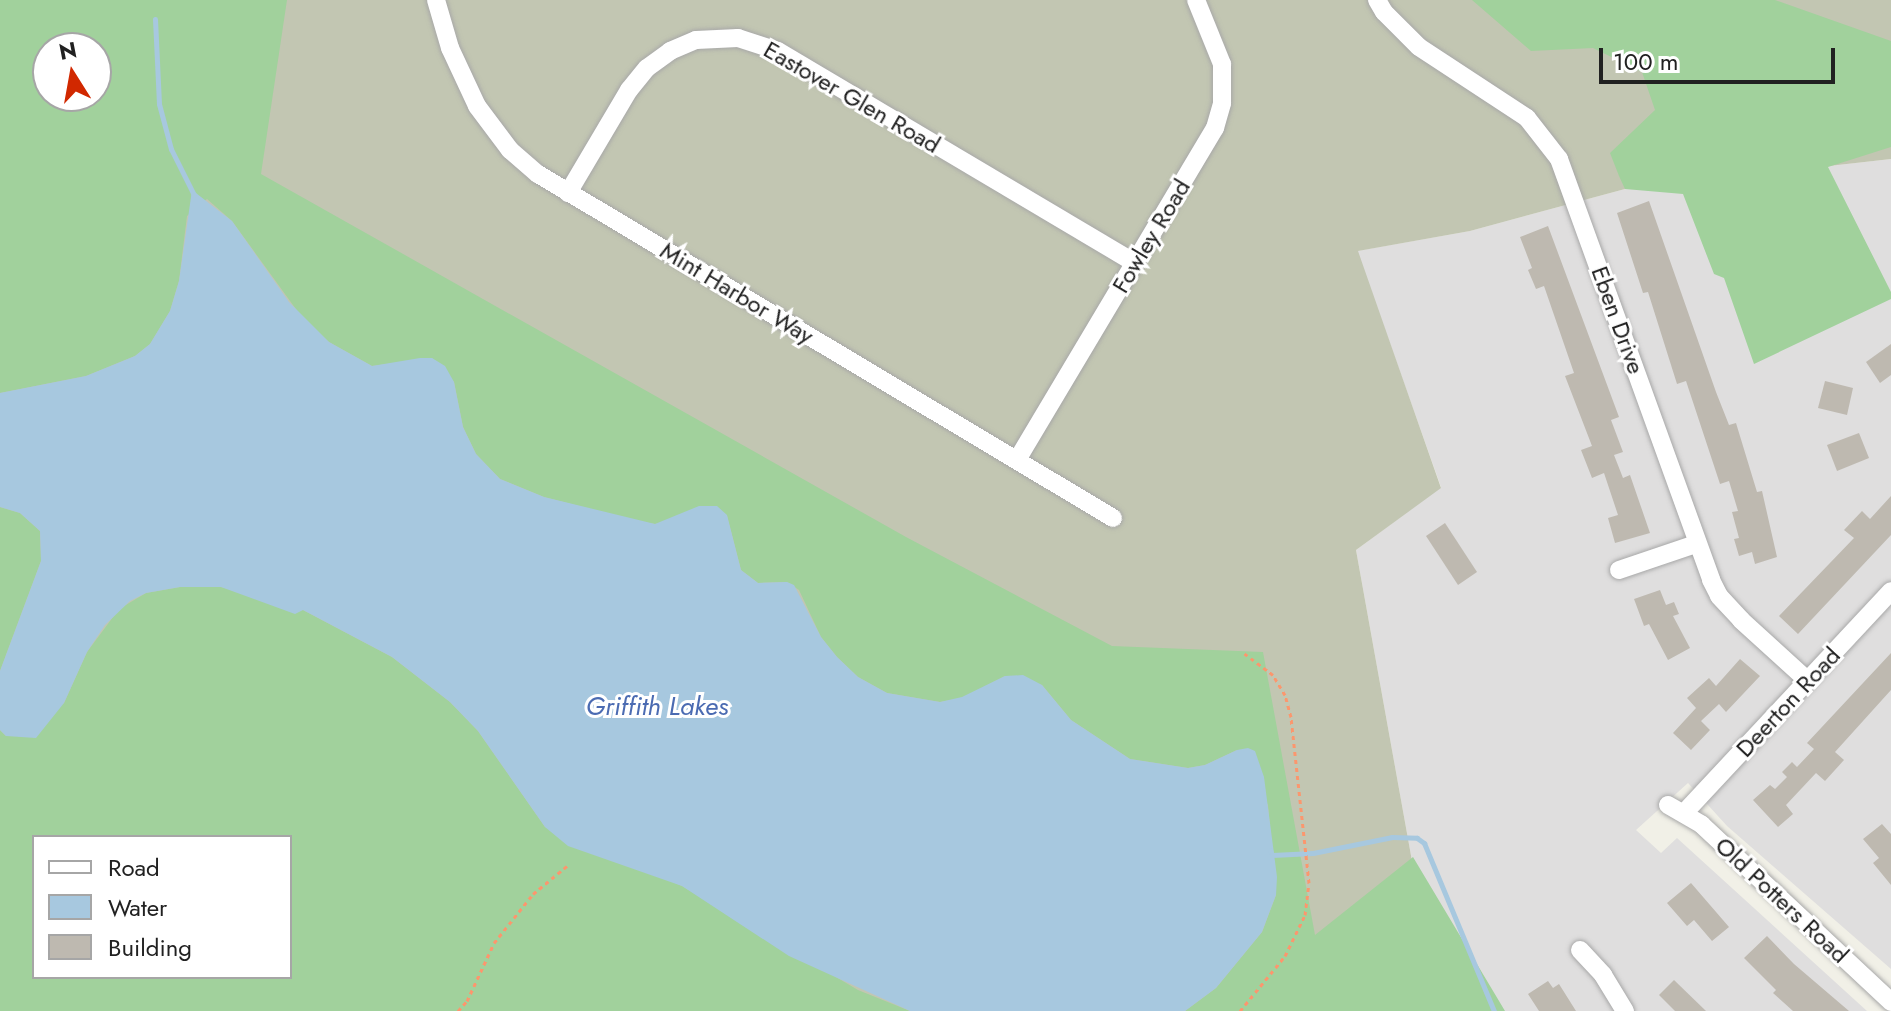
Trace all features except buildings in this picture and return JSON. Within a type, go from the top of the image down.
[{"type":"street","name":"Mint Harbor Way","points":[[436,0],[458,68],[487,122],[524,163],[568,193],[1113,518]]},
{"type":"street","name":"Fowley Road","points":[[1017,460],[1215,128],[1222,103],[1224,77],[1219,51],[1196,0]]},
{"type":"street","name":"Eben Drive","points":[[1377,0],[1384,12],[1419,47],[1527,118],[1559,159],[1696,544],[1719,596],[1807,680]]},
{"type":"street","name":"Eastover Glen Road","points":[[568,193],[629,90],[647,68],[670,51],[696,40],[738,38],[778,51],[1135,263]]},
{"type":"street","points":[[1619,570],[1696,544]]},
{"type":"street","name":"Deerton Road","points":[[1677,808],[1807,680],[1891,591]]},
{"type":"street","name":"Old Potters Road","points":[[1677,808],[1891,1002]]},
{"type":"street","points":[[1580,950],[1603,975],[1625,1011]]},
{"type":"path","points":[[1240,1011],[1285,956],[1305,915],[1306,863],[1291,717],[1285,695],[1273,675],[1243,652]]},
{"type":"path","points":[[458,1011],[467,1001],[494,943],[533,894],[568,865]]},
{"type":"shaded area","points":[[0,0],[1891,0],[1891,159],[1625,189],[1470,231],[1358,251],[1441,488],[1356,550],[1439,1011],[0,1011]]},
{"type":"shaded area","points":[[1891,159],[1891,969],[1727,826],[1688,783],[1636,830],[1661,853],[1677,838],[1867,1011],[1439,1011],[1356,550],[1441,487],[1357,251],[1470,231],[1625,189]]},
{"type":"green space","points":[[0,0],[287,0],[261,174],[906,537],[1112,646],[1263,652],[1315,935],[1413,857],[1505,1011],[1185,1011],[1216,988],[1262,932],[1276,895],[1268,805],[1237,750],[1205,765],[1188,768],[1130,759],[1071,720],[1042,685],[1005,676],[962,698],[940,702],[887,693],[858,677],[837,657],[821,637],[799,590],[787,582],[758,583],[741,570],[727,516],[655,524],[544,497],[500,479],[476,454],[463,427],[454,382],[432,358],[372,366],[329,342],[306,323],[232,221],[207,199],[187,216],[179,281],[170,311],[150,344],[135,356],[86,376],[0,393]]},
{"type":"green space","points":[[1472,0],[1775,0],[1891,41],[1891,147],[1828,167],[1891,292],[1891,299],[1754,364],[1724,278],[1714,274],[1683,194],[1625,189],[1610,153],[1655,110],[1642,72],[1593,48],[1531,51]]},
{"type":"green space","points":[[0,507],[20,513],[40,531],[41,561],[0,671]]},
{"type":"green space","points":[[180,587],[221,587],[303,610],[392,657],[450,702],[478,731],[545,827],[682,886],[858,990],[910,1011],[0,1011],[0,730],[6,736],[64,703],[87,652],[119,609],[146,593]]},
{"type":"water","name":"Griffith Lakes","points":[[192,190],[232,221],[289,302],[329,342],[372,366],[432,358],[445,366],[454,382],[463,427],[476,454],[500,479],[544,497],[655,524],[699,506],[717,506],[727,515],[741,570],[758,583],[787,582],[794,585],[821,637],[837,657],[858,677],[887,693],[940,702],[962,697],[1005,676],[1023,675],[1042,685],[1071,720],[1130,759],[1188,768],[1205,765],[1237,750],[1248,748],[1255,751],[1264,777],[1277,877],[1276,895],[1262,932],[1216,988],[1185,1011],[910,1011],[789,956],[682,886],[568,846],[545,827],[478,731],[450,702],[392,657],[303,610],[295,614],[221,587],[180,587],[146,593],[130,601],[105,625],[87,652],[64,703],[36,738],[6,736],[0,730],[0,671],[41,561],[40,531],[20,513],[0,507],[0,393],[86,376],[135,356],[150,344],[170,311],[179,281]]},
{"type":"waterway","points":[[155,19],[159,104],[171,149],[194,195]]},
{"type":"waterway","points":[[1270,850],[1272,855],[1313,853],[1392,837],[1417,838],[1424,843],[1494,1011]]}]
